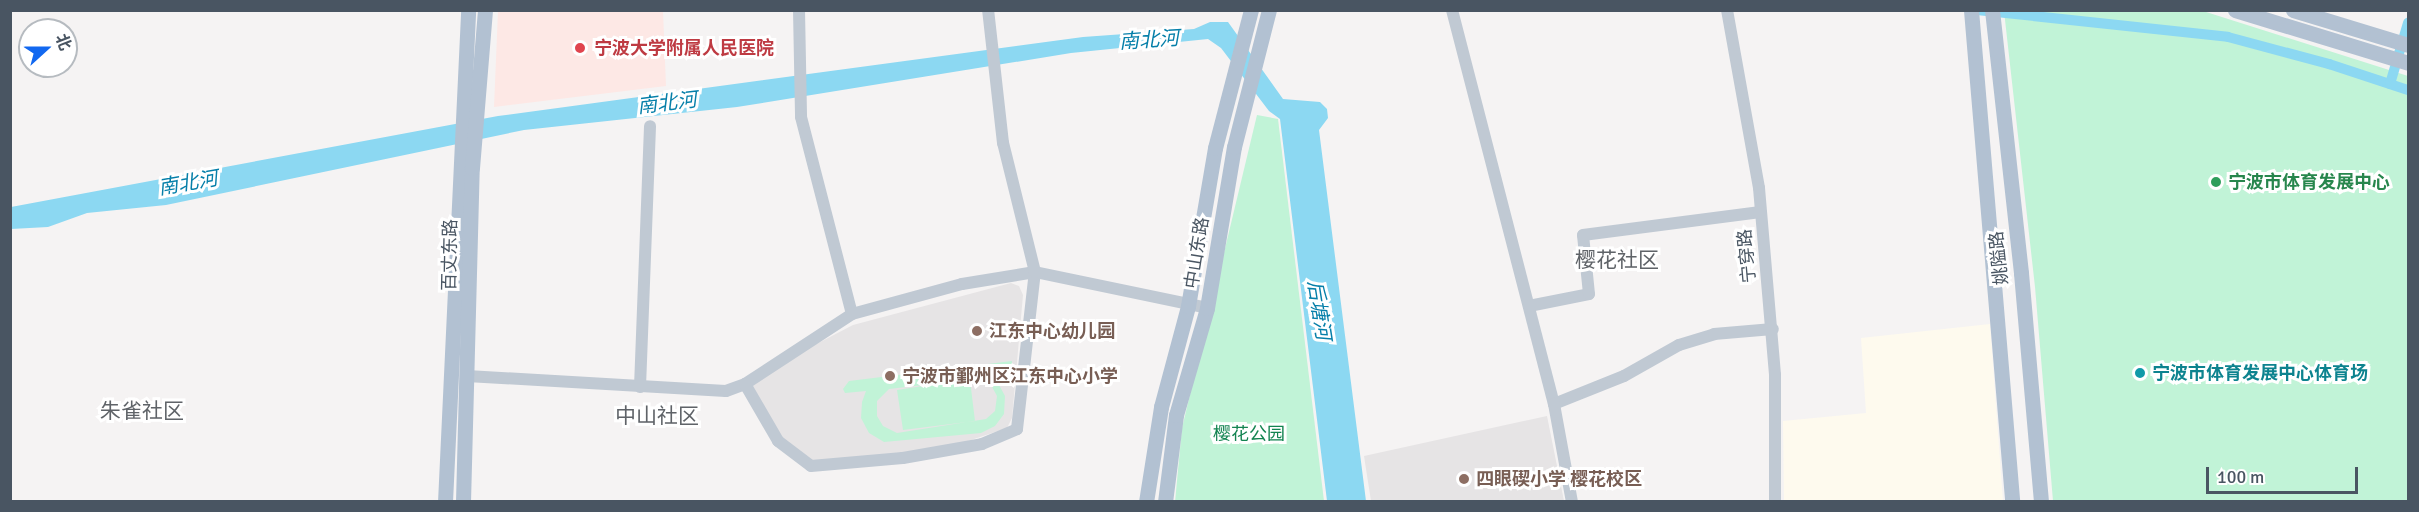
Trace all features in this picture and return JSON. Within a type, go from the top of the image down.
[{"type":"main road","name":"百丈东路","points":[[463,501],[467,376],[467,162],[464,111],[468,10]]},
{"type":"main road","name":"百丈东路","points":[[445,501],[467,162],[477,97],[485,10]]},
{"type":"main road","name":"中山东路","points":[[1146,501],[1161,407],[1188,306],[1215,148],[1251,10]]},
{"type":"main road","name":"中山东路","points":[[1165,501],[1176,415],[1207,308],[1234,147],[1269,10]]},
{"type":"main road","name":"姚隘路","points":[[1971,10],[1983,178],[2005,400],[2012,501]]},
{"type":"main road","name":"姚隘路","points":[[1992,10],[2021,273],[2041,501]]},
{"type":"main road","points":[[2235,10],[2409,63]]},
{"type":"main road","points":[[2293,10],[2409,45]]},
{"type":"street","points":[[799,10],[801,117],[852,314]]},
{"type":"street","points":[[745,384],[778,441],[811,466],[903,458],[982,444],[1017,429],[1035,272],[1003,143],[988,10]]},
{"type":"street","points":[[1452,10],[1554,404],[1572,501]]},
{"type":"street","name":"宁穿路","points":[[1727,10],[1750,126],[1773,329],[1775,501]]},
{"type":"street","points":[[640,387],[650,126]]},
{"type":"street","points":[[1529,306],[1589,294],[1584,235],[1761,212]]},
{"type":"street","points":[[467,376],[726,391],[745,384],[852,314],[962,284],[1035,272],[1188,306],[1207,308]]},
{"type":"street","points":[[1554,404],[1624,376],[1679,345],[1714,334],[1773,329]]},
{"type":"shaded area","name":"宁波大学附属人民医院","points":[[498,11],[663,11],[666,86],[494,107]]},
{"type":"shaded area","name":"宁波市鄞州区江东中心小学","points":[[1011,283],[1019,286],[1023,295],[1012,418],[1007,428],[959,444],[905,456],[813,463],[779,437],[751,384],[799,353],[853,325]]},
{"type":"shaded area","points":[[1990,324],[2003,501],[1784,501],[1783,421],[1866,413],[1861,338]]},
{"type":"shaded area","name":"四眼碶小学 樱花校区","points":[[1547,416],[1564,501],[1371,501],[1364,456]]},
{"type":"green space","name":"宁波市体育发展中心","points":[[2004,11],[2203,11],[2408,76],[2408,501],[2053,501],[2035,287]]},
{"type":"green space","name":"樱花公园","points":[[1257,115],[1278,119],[1324,501],[1175,502],[1182,428]]},
{"type":"green space","points":[[1012,361],[1011,380],[998,383],[1005,396],[1004,414],[995,426],[981,433],[884,442],[869,433],[861,418],[862,402],[866,391],[845,393],[843,389],[849,381]],"holes":[[[980,379],[991,385],[997,396],[995,411],[986,419],[975,421],[970,380]],[[949,382],[897,390],[903,430],[967,422],[897,433],[883,426],[877,416],[877,401],[889,389]]]},
{"type":"water","points":[[1210,22],[1228,22],[1283,99],[1320,102],[1327,109],[1328,118],[1319,130],[1366,501],[1327,501],[1280,119],[1269,111],[1221,48],[1208,39],[1071,53],[737,107],[524,130],[166,205],[87,213],[48,227],[11,229],[11,207],[498,116],[1083,37],[1194,29]]},
{"type":"waterway","points":[[1977,10],[2228,37],[2329,64],[2408,90]]},
{"type":"waterway","points":[[2390,84],[2408,23]]},
{"type":"place","name":"宁波大学附属人民医院","points":[[580,48]]},
{"type":"place","name":"宁波市体育发展中心","points":[[2216,182]]},
{"type":"place","name":"江东中心幼儿园","points":[[977,331]]},
{"type":"place","name":"宁波市体育发展中心体育场","points":[[2140,373]]},
{"type":"place","name":"宁波市鄞州区江东中心小学","points":[[890,376]]},
{"type":"place","name":"四眼碶小学 樱花校区","points":[[1464,479]]},
{"type":"district","name":"樱花社区","points":[[1617,260]]},
{"type":"district","name":"朱雀社区","points":[[142,411]]},
{"type":"district","name":"中山社区","points":[[657,416]]},
{"type":"water label","name":"南北河","points":[[1149,40]]},
{"type":"water label","name":"南北河","points":[[667,103]]},
{"type":"water label","name":"南北河","points":[[188,183]]},
{"type":"water label","name":"后塘河","points":[[1319,310]]}]
